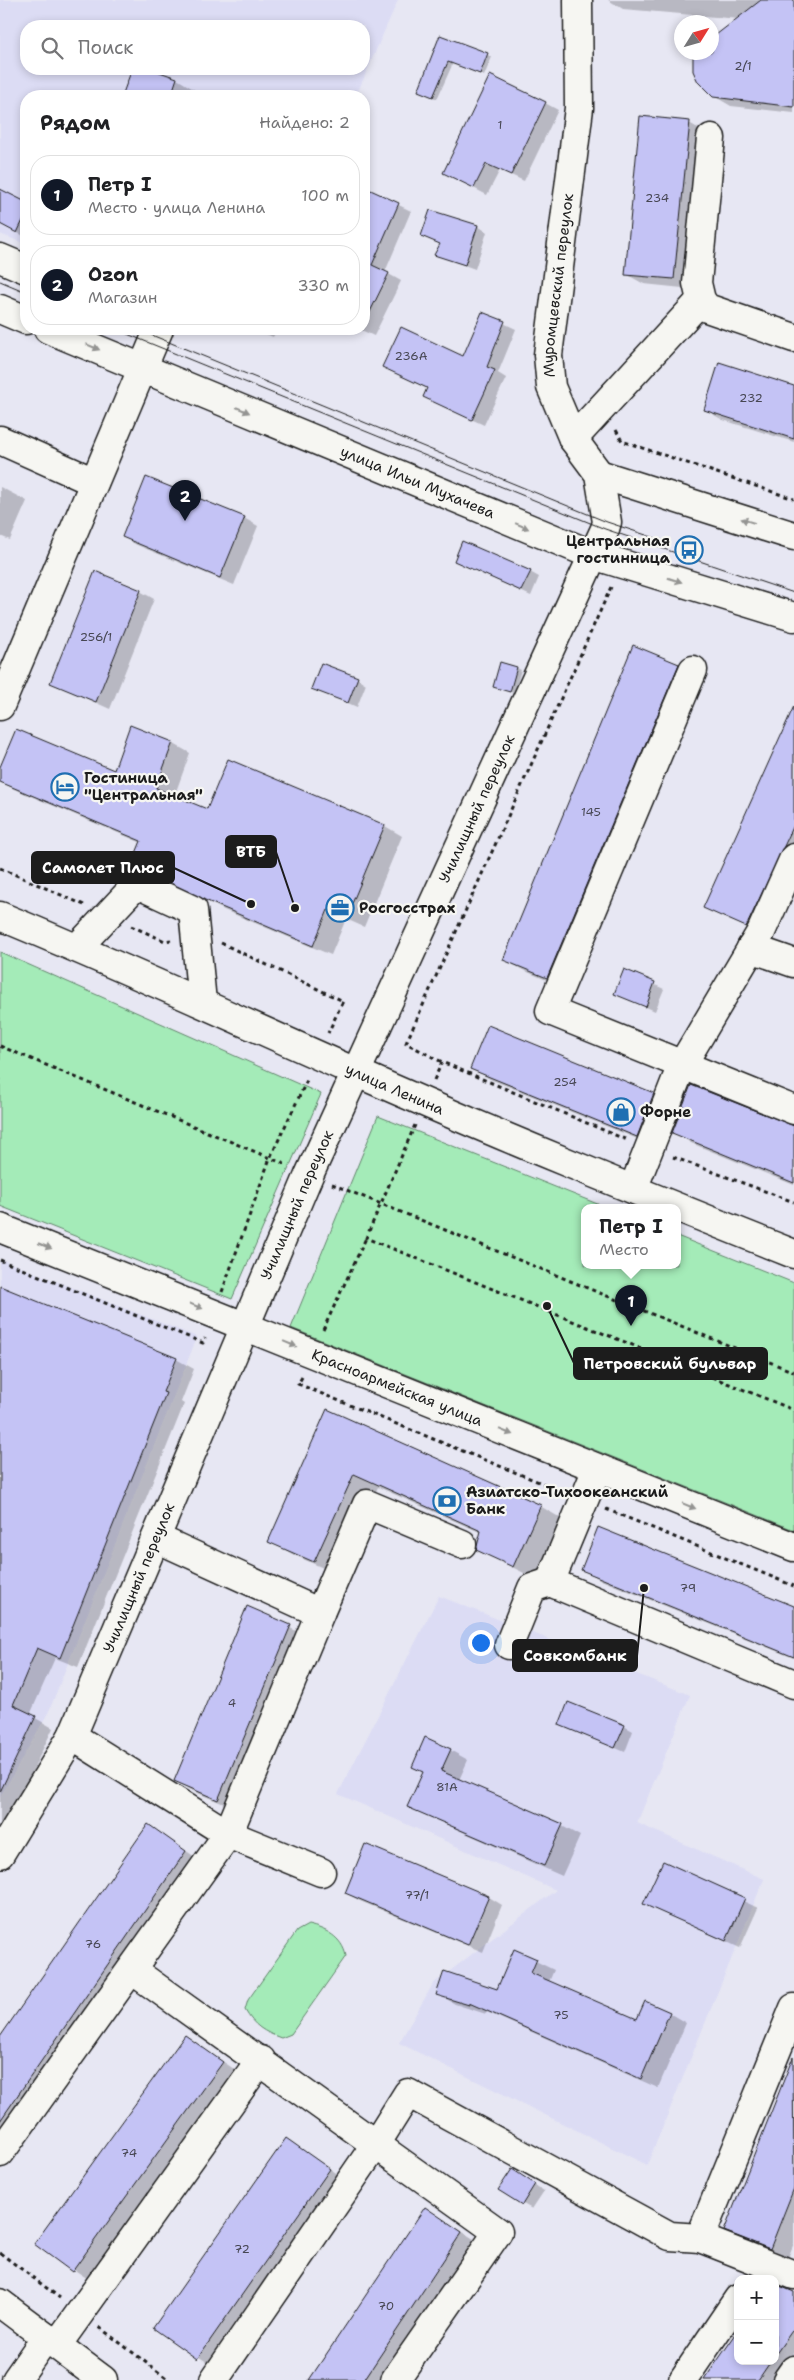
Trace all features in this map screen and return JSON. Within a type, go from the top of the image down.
[{"type":"main road","name":"Муромцевский переулок","points":[[578,0],[578,108],[548,355],[551,387],[573,439],[599,474],[607,522],[593,555]]},
{"type":"main road","points":[[711,138],[698,283],[701,300],[708,308],[794,338]]},
{"type":"main road","points":[[0,258],[20,266]]},
{"type":"main road","points":[[573,439],[701,300]]},
{"type":"main road","points":[[0,309],[20,317]]},
{"type":"main road","name":"улица Ильи Мухачева","points":[[62,335],[593,555],[794,617]]},
{"type":"main road","points":[[0,706],[156,335]]},
{"type":"main road","points":[[0,440],[94,482]]},
{"type":"main road","points":[[599,474],[794,536]]},
{"type":"main road","name":"Училищный переулок","points":[[0,1854],[72,1736],[309,1174],[593,555]]},
{"type":"main road","points":[[693,670],[550,1011],[794,1110]]},
{"type":"main road","points":[[633,1190],[682,1065],[761,932],[794,858]]},
{"type":"main road","points":[[77,948],[137,884],[193,910],[202,1002]]},
{"type":"main road","name":"улица Ленина","points":[[0,916],[202,1002],[355,1072],[668,1204]]},
{"type":"main road","points":[[751,948],[794,963]]},
{"type":"main road","name":"улица Ленина","points":[[681,1209],[794,1254]]},
{"type":"main road","name":"Красноармейская улица","points":[[0,1228],[794,1547]]},
{"type":"main road","points":[[550,1582],[597,1469]]},
{"type":"main road","points":[[0,2153],[228,1834],[367,1504],[462,1544]]},
{"type":"main road","points":[[156,1538],[320,1613]]},
{"type":"main road","points":[[509,1646],[532,1588],[550,1582],[794,1684]]},
{"type":"main road","points":[[72,1736],[228,1834],[321,1872]]},
{"type":"main road","points":[[132,1970],[261,2060],[498,2232],[395,2380]]},
{"type":"main road","points":[[700,2238],[794,2008]]},
{"type":"main road","points":[[16,2380],[51,2341],[261,2060]]},
{"type":"main road","points":[[214,2380],[376,2144],[408,2093],[670,2236],[700,2238],[757,2270],[794,2274]]},
{"type":"main road","points":[[683,2380],[734,2305]]},
{"type":"main road","points":[[1,2306],[103,2380]]},
{"type":"main road","points":[[787,2380],[794,2370]]},
{"type":"path","points":[[602,407],[622,441],[794,499]]},
{"type":"path","points":[[0,1046],[794,1372]]},
{"type":"path","points":[[442,1062],[366,1238],[794,1410]]},
{"type":"shaded area","points":[[0,0],[398,0],[370,64],[370,20],[20,20],[20,75],[365,75],[359,90],[20,90],[20,242],[0,234]]},
{"type":"shaded area","points":[[0,1259],[197,1337],[49,1711],[0,1797]]},
{"type":"shaded area","points":[[439,1596],[690,1695],[637,1823],[764,1879],[647,2165],[399,2043],[433,1984],[556,1890],[338,1794]]},
{"type":"green space","points":[[0,952],[321,1094],[232,1299],[0,1206]]},
{"type":"green space","points":[[378,1116],[598,1204],[581,1204],[581,1269],[681,1269],[681,1238],[794,1283],[794,1530],[291,1328]]},
{"type":"green space","points":[[308,1925],[321,1929],[337,1939],[344,1949],[346,1956],[291,2034],[281,2038],[260,2028],[245,2010],[248,2000],[297,1931]]},
{"type":"building","points":[[761,0],[794,0],[794,107],[713,97],[698,82],[693,71],[693,60],[719,60],[719,33]]},
{"type":"building","points":[[440,35],[488,53],[480,74],[448,62],[433,97],[418,91]]},
{"type":"building","points":[[130,75],[168,75],[177,78],[173,90],[124,90]]},
{"type":"building","points":[[490,75],[546,102],[511,175],[486,164],[474,188],[443,173]]},
{"type":"building","points":[[640,116],[690,121],[674,279],[625,275]]},
{"type":"building","points":[[0,189],[20,199],[20,227],[17,233],[0,224]]},
{"type":"building","points":[[370,190],[399,203],[372,265],[389,273],[370,312]]},
{"type":"building","points":[[430,210],[478,225],[465,265],[434,255],[440,244],[421,236]]},
{"type":"building","points":[[482,312],[505,321],[487,367],[495,370],[472,420],[423,397],[427,388],[382,367],[401,327],[463,356]]},
{"type":"building","points":[[719,362],[794,386],[794,439],[704,410]]},
{"type":"building","points":[[146,477],[245,517],[220,578],[122,537]]},
{"type":"building","points":[[462,541],[531,571],[521,591],[454,561]]},
{"type":"building","points":[[95,571],[141,590],[96,702],[50,683]]},
{"type":"building","points":[[633,645],[679,664],[547,978],[503,960]]},
{"type":"building","points":[[500,662],[517,667],[510,692],[493,687]]},
{"type":"building","points":[[321,663],[358,677],[348,703],[311,689]]},
{"type":"building","points":[[794,706],[794,825],[746,927],[703,908]]},
{"type":"building","points":[[130,725],[173,742],[156,788],[207,809],[228,759],[385,825],[346,918],[328,910],[313,946],[205,900],[144,870],[130,868],[141,841],[0,782],[0,767],[16,729],[114,770]]},
{"type":"building","points":[[624,969],[655,982],[646,1007],[614,994]]},
{"type":"building","points":[[488,1025],[654,1093],[637,1137],[470,1069]]},
{"type":"building","points":[[691,1085],[794,1126],[794,1183],[672,1133]]},
{"type":"building","points":[[0,1286],[177,1358],[163,1392],[166,1393],[60,1658],[37,1648],[13,1705],[36,1716],[0,1792]]},
{"type":"building","points":[[327,1409],[541,1505],[513,1567],[476,1550],[481,1531],[354,1474],[314,1562],[268,1542]]},
{"type":"building","points":[[598,1527],[794,1606],[794,1657],[581,1570]]},
{"type":"building","points":[[247,1606],[291,1625],[218,1800],[174,1781]]},
{"type":"building","points":[[568,1702],[625,1725],[615,1748],[559,1725]]},
{"type":"building","points":[[425,1737],[451,1749],[441,1771],[563,1824],[544,1866],[407,1807],[423,1772],[412,1767]]},
{"type":"building","points":[[148,1824],[186,1851],[0,2121],[0,2037]]},
{"type":"building","points":[[365,1844],[489,1896],[468,1945],[345,1893]]},
{"type":"building","points":[[663,1861],[745,1898],[726,1941],[643,1904]]},
{"type":"building","points":[[514,1949],[537,1959],[531,1973],[637,2019],[645,2001],[670,2012],[641,2079],[469,2003],[469,2005],[436,1995],[444,1971],[497,1989]]},
{"type":"building","points":[[185,2035],[223,2062],[72,2272],[34,2244]]},
{"type":"building","points":[[793,2057],[794,2188],[770,2249],[724,2231]]},
{"type":"building","points":[[286,2138],[330,2169],[197,2359],[153,2328]]},
{"type":"building","points":[[512,2169],[535,2184],[522,2205],[498,2190]]},
{"type":"building","points":[[425,2207],[462,2232],[364,2380],[309,2380]]},
{"type":"building","points":[[779,2286],[794,2292],[794,2328],[779,2349]]},
{"type":"building","points":[[734,2337],[734,2365],[768,2365],[758,2380],[704,2380]]},
{"type":"tram line","points":[[0,281],[20,289]]},
{"type":"tram line","points":[[130,335],[605,529],[794,593]]},
{"type":"tram line","points":[[152,335],[607,522],[664,541]]},
{"type":"place","name":"Ozon","points":[[185,521]]},
{"type":"place","name":"Центральная гостинница","points":[[689,550]]},
{"type":"place","name":"Гостиница \"Центральная\"","points":[[65,787]]},
{"type":"place","name":"Самолет Плюс","points":[[251,904]]},
{"type":"place","name":"ВТБ","points":[[295,908]]},
{"type":"place","name":"Росгосстрах","points":[[340,908]]},
{"type":"place","name":"Форне","points":[[621,1112]]},
{"type":"place","name":"Петровский бульвар","points":[[547,1306]]},
{"type":"place","name":"Петр I","points":[[631,1326]]},
{"type":"place","name":"Азиатско-Тихоокеанский Банк","points":[[447,1501]]},
{"type":"place","name":"Совкомбанк","points":[[644,1588]]}]
